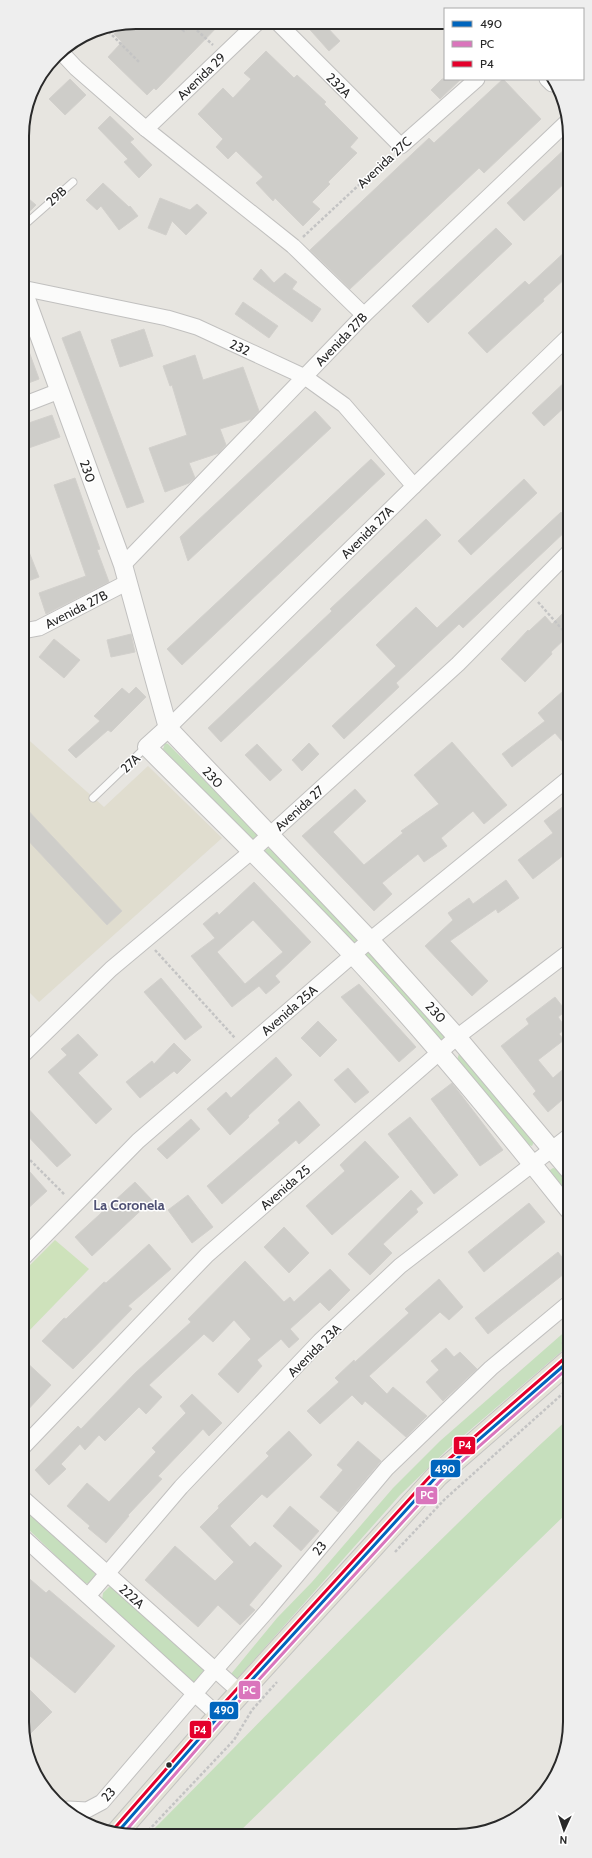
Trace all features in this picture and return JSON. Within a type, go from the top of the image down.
[{"type":"main road","points":[[123,1828],[240,1692],[437,1476],[563,1366]]},
{"type":"street","name":"Avenida 29","points":[[146,129],[251,29]]},
{"type":"street","name":"232A","points":[[284,29],[401,146]]},
{"type":"street","points":[[65,56],[76,68],[146,129],[293,246],[364,315]]},
{"type":"street","name":"Avenida 27C","points":[[401,146],[476,80]]},
{"type":"street","name":"Avenida 27B","points":[[29,630],[39,628],[125,574],[305,377],[364,315],[562,126]]},
{"type":"street","name":"232","points":[[29,289],[175,320],[197,327],[305,377],[344,405],[414,486]]},
{"type":"street","name":"230","points":[[29,307],[125,574],[168,728],[370,940],[457,1036],[563,1162]]},
{"type":"street","name":"Avenida 27A","points":[[168,728],[563,342]]},
{"type":"street","points":[[29,402],[59,391]]},
{"type":"street","name":"Avenida 27","points":[[29,1049],[111,969],[252,851],[458,664],[563,558]]},
{"type":"street","name":"27A","points":[[147,747],[168,728]]},
{"type":"street","name":"230","points":[[147,747],[252,851],[353,955],[439,1052],[563,1203]]},
{"type":"street","name":"Avenida 25A","points":[[29,1252],[138,1141],[370,940],[563,783]]},
{"type":"street","name":"Avenida 25","points":[[29,1441],[207,1255],[457,1036],[563,956]]},
{"type":"street","name":"Avenida 23A","points":[[88,1596],[181,1487],[320,1341],[400,1266],[563,1140]]},
{"type":"street","name":"23","points":[[74,1809],[87,1810],[102,1802],[267,1611],[387,1468],[491,1368],[563,1308]]},
{"type":"street","name":"222A","points":[[29,1503],[240,1692]]},
{"type":"street","points":[[29,1543],[219,1716]]},
{"type":"lane","name":"29B","points":[[29,221],[73,182]]},
{"type":"lane","name":"27A","points":[[93,798],[147,747]]},
{"type":"path","points":[[195,29],[223,55]]},
{"type":"path","points":[[109,33],[138,62]]},
{"type":"path","name":"Avenida 27C","points":[[293,246],[401,146]]},
{"type":"path","points":[[530,593],[563,630]]},
{"type":"path","points":[[146,939],[245,1049]]},
{"type":"path","points":[[29,1159],[75,1205]]},
{"type":"path","points":[[391,1556],[445,1499],[563,1393]]},
{"type":"path","points":[[150,1829],[234,1740],[252,1710],[278,1681]]},
{"type":"shaded area","points":[[29,740],[104,807],[148,766],[222,838],[39,1002],[29,992]]},
{"type":"green space","points":[[165,743],[168,744],[258,834],[258,837],[251,840],[163,749]]},
{"type":"green space","points":[[266,848],[271,849],[359,940],[356,944],[353,944],[264,854]]},
{"type":"green space","points":[[369,950],[447,1034],[444,1040],[440,1039],[365,956],[365,952]]},
{"type":"green space","points":[[459,1054],[462,1055],[535,1140],[532,1146],[529,1145],[457,1060]]},
{"type":"green space","points":[[553,1168],[557,1169],[563,1176],[563,1190],[550,1174],[550,1170]]},
{"type":"green space","points":[[55,1240],[89,1269],[29,1331],[29,1266]]},
{"type":"green space","points":[[563,1333],[563,1350],[448,1449],[400,1495],[237,1679],[231,1674],[277,1618],[312,1582],[393,1488],[440,1441]]},
{"type":"green space","points":[[563,1424],[563,1517],[242,1829],[154,1829],[409,1571]]},
{"type":"green space","points":[[29,1512],[96,1573],[95,1580],[90,1584],[84,1583],[29,1530]]},
{"type":"green space","points":[[109,1587],[114,1588],[204,1670],[203,1676],[196,1685],[189,1684],[102,1600],[103,1593]]},
{"type":"building","points":[[136,29],[215,29],[156,90],[154,88],[147,95],[108,57],[122,42],[114,34],[117,31]]},
{"type":"building","points":[[309,29],[329,29],[340,41],[329,51]]},
{"type":"building","points":[[266,51],[294,78],[297,75],[326,102],[324,104],[358,138],[350,147],[357,153],[328,182],[330,184],[312,202],[320,209],[303,226],[275,198],[273,201],[256,183],[263,177],[236,151],[228,159],[216,147],[223,139],[198,114],[223,88],[233,98],[251,79],[244,73]]},
{"type":"building","points":[[70,79],[86,95],[65,115],[49,99]]},
{"type":"building","points":[[442,79],[460,80],[440,99],[431,90]]},
{"type":"building","points":[[502,80],[504,80],[541,119],[484,173],[479,168],[350,289],[310,250],[429,138],[434,143]]},
{"type":"building","points":[[110,116],[134,139],[130,142],[152,165],[139,178],[124,162],[128,159],[98,128]]},
{"type":"building","points":[[563,151],[563,185],[524,221],[507,203]]},
{"type":"building","points":[[103,183],[129,207],[130,206],[138,216],[119,230],[101,206],[97,210],[86,200]]},
{"type":"building","points":[[160,198],[190,210],[197,204],[207,213],[186,235],[172,221],[166,235],[148,228]]},
{"type":"building","points":[[29,199],[36,205],[29,212]]},
{"type":"building","points":[[496,228],[512,244],[428,323],[412,306]]},
{"type":"building","points":[[563,254],[563,281],[543,299],[544,301],[487,353],[468,333],[525,281],[529,285]]},
{"type":"building","points":[[261,269],[274,283],[285,273],[297,282],[292,289],[321,309],[312,322],[253,279]]},
{"type":"building","points":[[243,302],[278,326],[269,338],[235,314]]},
{"type":"building","points":[[144,329],[153,356],[120,367],[111,340]]},
{"type":"building","points":[[80,331],[144,502],[127,508],[62,338]]},
{"type":"building","points":[[29,352],[39,379],[29,383]]},
{"type":"building","points":[[195,355],[203,380],[243,367],[259,411],[252,419],[220,429],[226,445],[219,453],[189,463],[195,478],[189,483],[165,492],[149,448],[187,435],[172,385],[170,386],[163,366]]},
{"type":"building","points":[[563,384],[563,409],[544,426],[532,413]]},
{"type":"building","points":[[315,411],[331,428],[188,561],[180,537]]},
{"type":"building","points":[[52,415],[60,437],[29,448],[29,423]]},
{"type":"building","points":[[371,459],[385,474],[182,665],[167,649]]},
{"type":"building","points":[[75,478],[100,549],[97,550],[109,582],[46,614],[39,593],[86,576],[54,485]]},
{"type":"building","points":[[524,479],[537,493],[471,555],[458,541]]},
{"type":"building","points":[[561,512],[563,514],[563,534],[463,628],[459,624],[396,683],[399,687],[344,739],[332,726],[396,666],[376,645],[416,607],[437,628]]},
{"type":"building","points":[[426,519],[441,535],[221,742],[208,728],[332,611],[330,609]]},
{"type":"building","points":[[29,552],[39,577],[29,581]]},
{"type":"building","points":[[563,613],[563,641],[525,682],[501,659],[528,630],[529,631],[545,616],[552,624]]},
{"type":"building","points":[[131,634],[135,652],[111,657],[107,640]]},
{"type":"building","points":[[54,639],[80,660],[64,678],[39,657]]},
{"type":"building","points":[[136,687],[146,697],[111,732],[108,730],[76,758],[68,750],[100,721],[94,716],[122,688],[129,694]]},
{"type":"building","points":[[562,692],[563,693],[563,742],[555,733],[512,767],[502,754],[545,721],[538,713]]},
{"type":"building","points":[[452,742],[507,805],[484,824],[473,811],[441,838],[447,846],[424,862],[418,854],[382,883],[392,894],[374,911],[302,836],[355,789],[366,801],[333,832],[364,865],[403,833],[401,831],[439,804],[414,775]]},
{"type":"building","points":[[309,743],[319,754],[302,771],[292,760]]},
{"type":"building","points":[[257,744],[282,770],[270,781],[245,755]]},
{"type":"building","points":[[563,807],[563,856],[533,879],[518,860],[553,833],[544,821]]},
{"type":"building","points":[[29,811],[122,911],[107,925],[29,841]]},
{"type":"building","points":[[506,880],[519,898],[498,913],[496,909],[450,941],[488,981],[472,996],[425,946],[453,920],[448,913],[469,898],[473,904]]},
{"type":"building","points":[[254,882],[311,942],[275,976],[280,982],[266,994],[259,986],[232,1007],[191,956],[215,938],[203,924],[217,912],[219,915]],"holes":[[[253,920],[283,952],[245,984],[217,952]]]},
{"type":"building","points":[[161,978],[202,1027],[185,1040],[144,992]]},
{"type":"building","points":[[359,984],[416,1047],[399,1062],[341,997]]},
{"type":"building","points":[[555,997],[563,1007],[563,1013],[558,1017],[563,1024],[563,1031],[559,1034],[563,1041],[538,1060],[553,1078],[563,1069],[563,1099],[548,1112],[533,1094],[536,1091],[501,1046],[529,1024],[526,1019]]},
{"type":"building","points":[[318,1021],[337,1040],[320,1057],[301,1038]]},
{"type":"building","points":[[78,1034],[98,1055],[78,1073],[112,1109],[96,1124],[48,1072],[67,1055],[61,1049]]},
{"type":"building","points":[[174,1043],[191,1060],[177,1074],[174,1071],[140,1098],[126,1082],[152,1061],[154,1064]]},
{"type":"building","points":[[276,1057],[292,1075],[230,1135],[207,1109],[226,1092],[231,1098]]},
{"type":"building","points":[[348,1068],[369,1092],[355,1103],[334,1080]]},
{"type":"building","points":[[452,1083],[503,1150],[480,1166],[431,1099]]},
{"type":"building","points":[[299,1101],[320,1125],[299,1144],[296,1140],[222,1204],[207,1186],[280,1123],[278,1120]]},
{"type":"building","points":[[29,1110],[71,1155],[57,1167],[29,1137]]},
{"type":"building","points":[[410,1117],[458,1175],[434,1194],[388,1134]]},
{"type":"building","points":[[191,1119],[200,1129],[167,1159],[157,1149]]},
{"type":"building","points":[[365,1141],[399,1177],[332,1235],[306,1206],[345,1171],[340,1165]]},
{"type":"building","points":[[30,1172],[47,1191],[29,1207]]},
{"type":"building","points":[[135,1182],[152,1200],[92,1256],[75,1237]]},
{"type":"building","points":[[411,1190],[423,1203],[416,1209],[418,1212],[383,1244],[392,1253],[370,1275],[348,1254]]},
{"type":"building","points":[[188,1195],[213,1227],[192,1243],[168,1210]]},
{"type":"building","points":[[529,1203],[545,1222],[484,1272],[468,1252]]},
{"type":"building","points":[[284,1227],[309,1253],[289,1273],[264,1247]]},
{"type":"building","points":[[149,1244],[171,1269],[128,1306],[132,1309],[73,1369],[42,1341],[64,1318],[66,1319],[104,1282],[106,1283]]},
{"type":"building","points":[[558,1252],[563,1258],[563,1275],[488,1334],[475,1318]]},
{"type":"building","points":[[245,1261],[284,1302],[290,1297],[294,1302],[330,1269],[350,1290],[329,1311],[320,1302],[290,1329],[299,1339],[289,1348],[281,1339],[257,1360],[262,1366],[238,1393],[218,1374],[251,1339],[234,1320],[213,1342],[204,1334],[149,1385],[162,1397],[146,1414],[139,1407],[105,1441],[99,1435],[85,1450],[80,1444],[61,1464],[66,1469],[49,1485],[35,1470],[78,1426],[81,1429],[135,1373],[191,1322],[188,1319]]},
{"type":"building","points":[[439,1279],[463,1307],[449,1320],[440,1312],[369,1376],[387,1394],[393,1387],[427,1416],[406,1437],[365,1401],[362,1405],[352,1395],[320,1424],[307,1411],[339,1382],[335,1378],[409,1313],[405,1309]]},
{"type":"building","points":[[446,1348],[454,1357],[460,1352],[477,1369],[443,1401],[426,1382],[439,1370],[431,1361]]},
{"type":"building","points":[[29,1365],[51,1385],[29,1409]]},
{"type":"building","points":[[192,1394],[222,1423],[209,1436],[203,1429],[158,1476],[162,1479],[128,1515],[129,1516],[106,1543],[88,1528],[90,1526],[67,1506],[87,1483],[109,1502],[156,1452],[152,1448],[186,1413],[180,1406]]},
{"type":"building","points":[[289,1431],[312,1455],[267,1498],[262,1494],[230,1526],[250,1547],[255,1542],[282,1566],[249,1605],[255,1610],[240,1625],[218,1605],[198,1627],[145,1580],[175,1546],[215,1581],[234,1562],[200,1527],[219,1508],[218,1506],[269,1456],[266,1453]]},
{"type":"building","points":[[358,1441],[381,1461],[338,1512],[320,1497],[343,1470],[337,1465]]},
{"type":"building","points":[[290,1506],[319,1531],[301,1551],[273,1526]]},
{"type":"building","points":[[29,1578],[46,1593],[49,1590],[115,1646],[75,1693],[29,1655]]},
{"type":"building","points":[[29,1689],[52,1712],[30,1734]]},
{"type":"transit line","name":"P4","points":[[115,1827],[215,1713],[433,1473],[563,1360]]},
{"type":"transit line","name":"490","points":[[121,1828],[219,1716],[437,1476],[563,1366]]},
{"type":"transit line","name":"PC","points":[[128,1828],[223,1719],[441,1480],[563,1372]]},
{"type":"district","name":"La Coronela","points":[[129,1205]]}]
